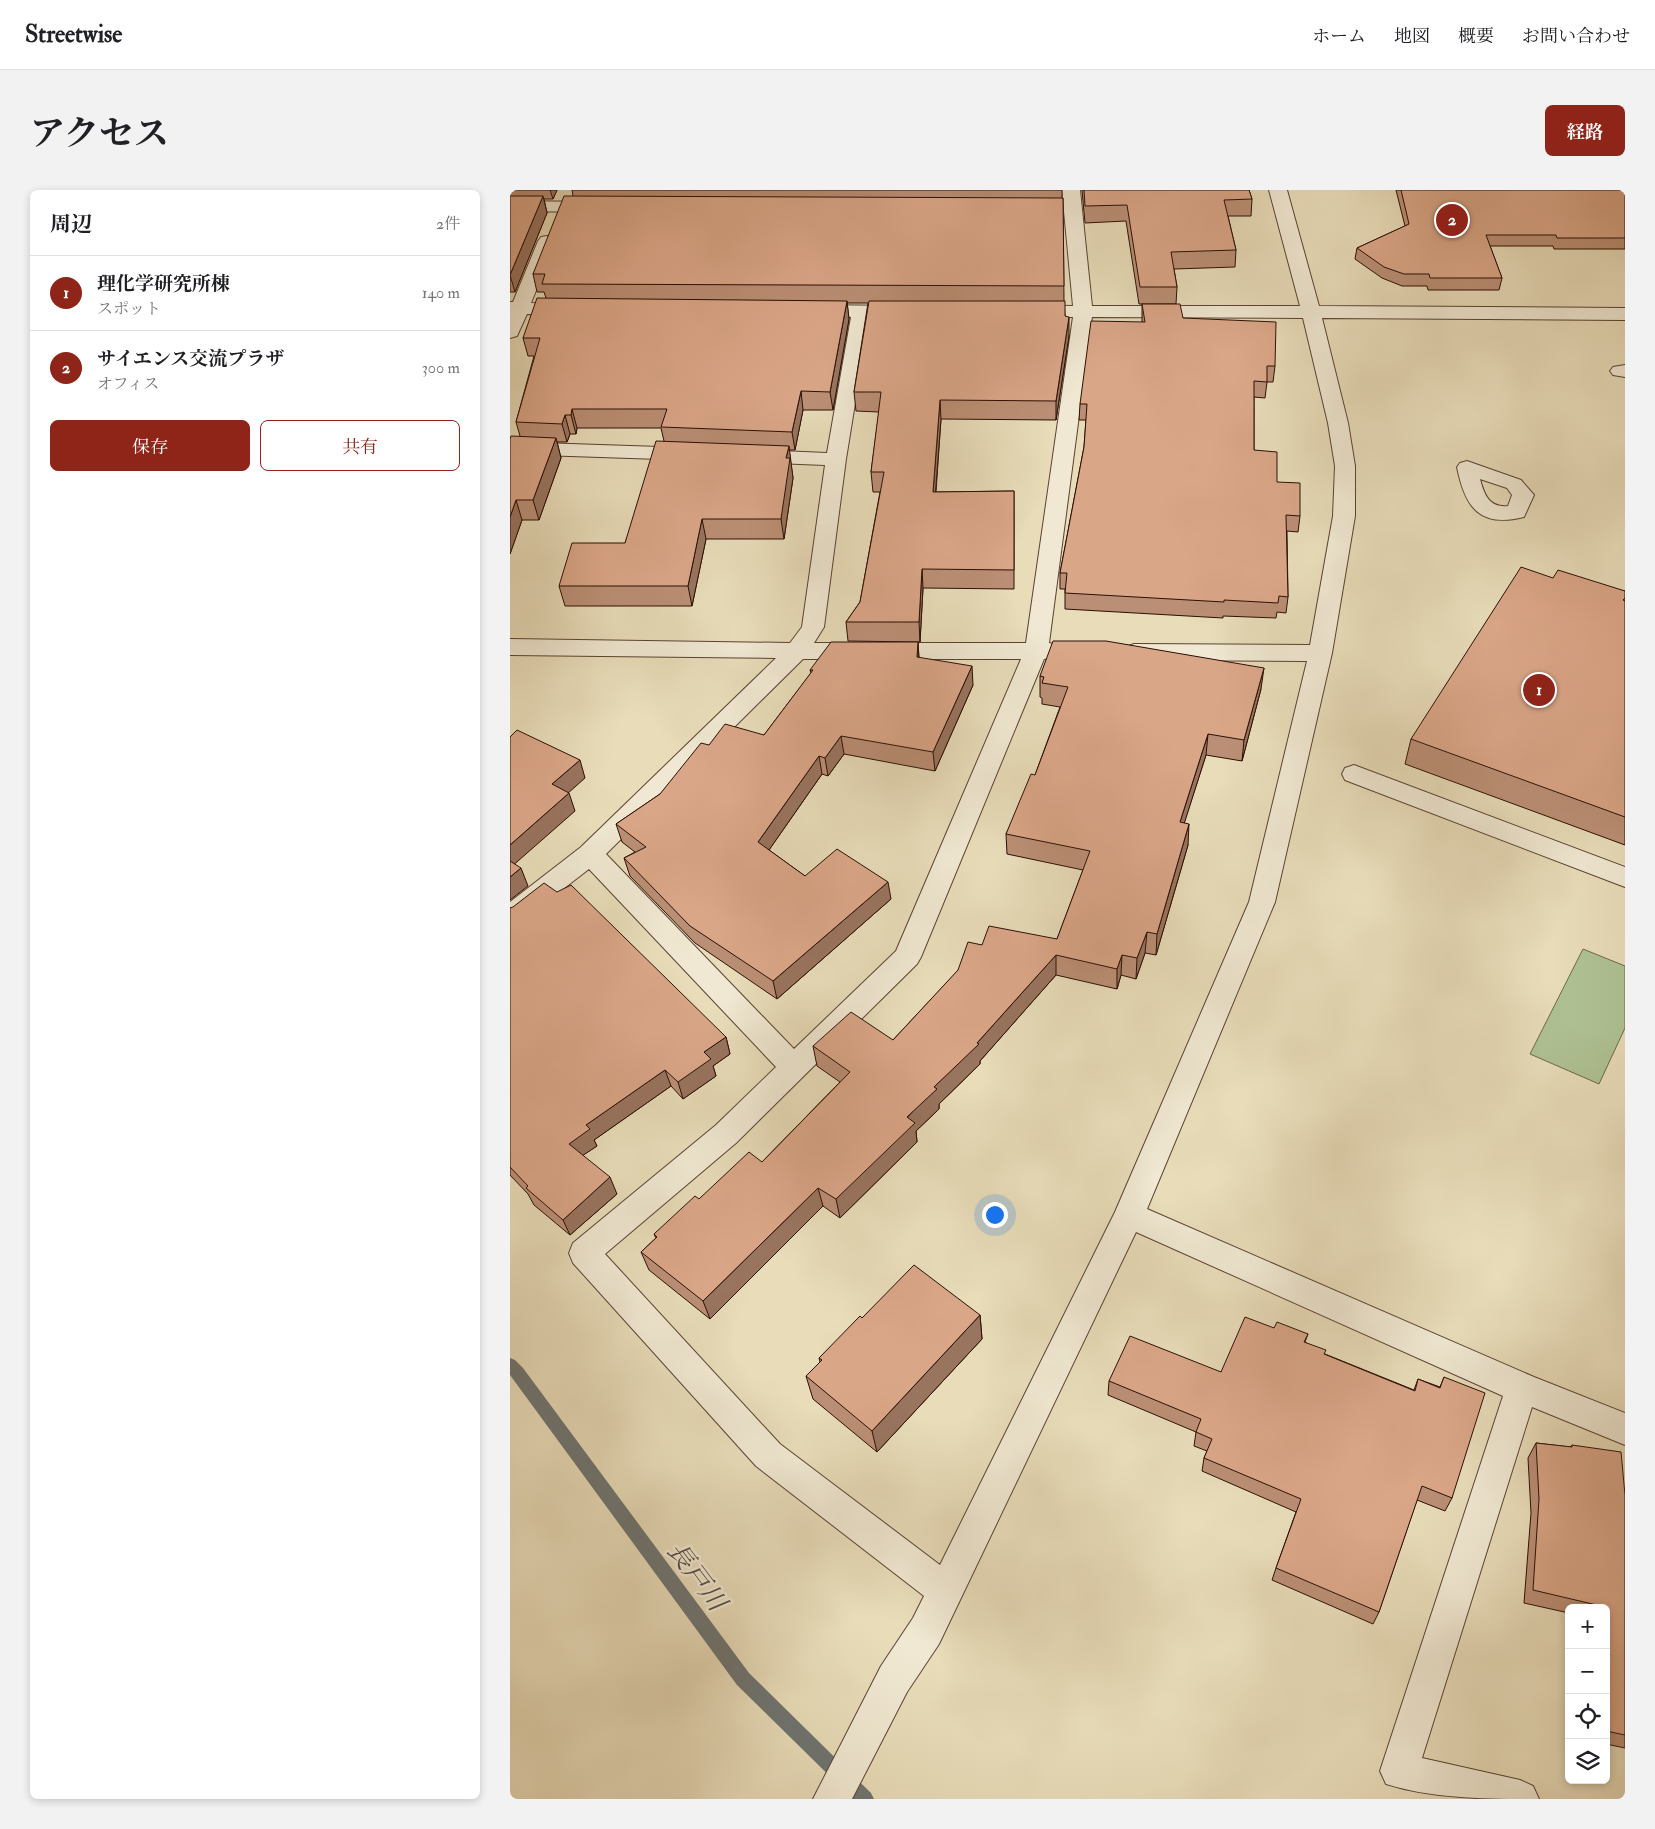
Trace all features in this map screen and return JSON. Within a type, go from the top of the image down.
[{"type":"street","points":[[946,1591],[768,1455],[584,1253],[726,1134],[907,957],[1036,651],[1083,311],[1071,190]]},
{"type":"street","points":[[832,1799],[894,1679],[926,1631],[1129,1215],[1262,902],[1320,653],[1344,516],[1345,466],[1338,423],[1311,312],[1278,190]]},
{"type":"street","points":[[510,332],[515,308],[564,198]]},
{"type":"street","points":[[510,206],[564,198],[611,207]]},
{"type":"street","points":[[1053,208],[1073,208]]},
{"type":"street","points":[[515,308],[588,309]]},
{"type":"street","points":[[792,311],[919,312]]},
{"type":"street","points":[[1006,311],[1625,314]]},
{"type":"street","points":[[510,916],[590,854],[797,651],[813,627],[836,459],[860,312]]},
{"type":"street","points":[[510,448],[708,454]]},
{"type":"street","points":[[738,456],[836,459]]},
{"type":"street","points":[[510,647],[797,651],[1076,651]]},
{"type":"street","points":[[1115,651],[1320,653]]},
{"type":"street","points":[[1354,774],[1625,877]]},
{"type":"street","points":[[590,854],[793,1067]]},
{"type":"street","points":[[1129,1215],[1522,1388],[1625,1429]]},
{"type":"street","points":[[1520,1799],[1399,1771],[1522,1388]]},
{"type":"green space","points":[[1583,949],[1625,966],[1625,1028],[1599,1084],[1530,1054]]},
{"type":"building","points":[[1084,190],[1249,190],[1252,199],[1224,200],[1236,250],[1171,252],[1177,287],[1140,287],[1127,205],[1085,206]]},
{"type":"building","points":[[1401,190],[1625,190],[1625,238],[1557,238],[1556,235],[1486,235],[1502,278],[1430,278],[1429,274],[1404,274],[1384,267],[1357,248],[1409,224]]},
{"type":"building","points":[[510,196],[543,196],[510,275]]},
{"type":"building","points":[[564,196],[1063,198],[1064,286],[542,284],[545,274],[533,274]]},
{"type":"building","points":[[537,298],[847,301],[830,392],[801,391],[792,432],[661,427],[667,409],[572,409],[571,415],[565,415],[562,424],[516,422],[540,338],[523,338]]},
{"type":"building","points":[[869,301],[1065,301],[1065,316],[1069,317],[1056,401],[940,400],[933,492],[1014,491],[1014,570],[922,569],[919,622],[846,622],[860,602],[884,472],[871,472],[881,392],[854,392]]},
{"type":"building","points":[[1142,304],[1180,304],[1183,318],[1276,322],[1275,366],[1267,366],[1267,382],[1254,381],[1254,450],[1277,452],[1277,482],[1300,483],[1300,516],[1286,515],[1288,597],[1279,596],[1278,603],[1224,600],[1224,602],[1065,593],[1067,573],[1060,573],[1084,447],[1087,404],[1080,404],[1091,321],[1145,322]]},
{"type":"building","points":[[511,436],[556,438],[533,500],[516,500],[510,517],[510,439]]},
{"type":"building","points":[[656,441],[789,446],[786,458],[790,458],[781,519],[702,519],[688,586],[559,586],[572,543],[625,543]]},
{"type":"building","points":[[1521,567],[1553,578],[1558,570],[1625,591],[1625,598],[1623,600],[1625,601],[1625,817],[1411,739]]},
{"type":"building","points":[[1053,641],[1106,641],[1264,668],[1244,740],[1208,734],[1180,822],[1189,824],[1157,934],[1147,932],[1137,958],[1122,955],[1117,969],[1056,955],[977,1043],[979,1044],[934,1087],[937,1089],[907,1117],[915,1123],[836,1199],[818,1188],[703,1301],[641,1252],[657,1237],[654,1234],[695,1196],[699,1199],[749,1152],[762,1162],[850,1072],[813,1046],[851,1012],[893,1040],[958,970],[968,942],[982,945],[989,926],[1057,939],[1090,851],[1006,834],[1031,774],[1035,775],[1068,687],[1042,683],[1044,677],[1040,676]]},
{"type":"building","points":[[831,642],[918,642],[917,657],[972,666],[933,752],[841,736],[825,758],[819,756],[758,842],[805,876],[837,849],[888,882],[773,981],[690,926],[624,858],[646,847],[616,824],[660,794],[701,743],[709,745],[725,724],[764,735],[813,670],[810,670]]},
{"type":"building","points":[[517,730],[580,760],[552,784],[569,793],[510,845],[510,737]]},
{"type":"building","points":[[510,861],[521,868],[510,877]]},
{"type":"building","points":[[544,883],[557,892],[571,885],[726,1037],[704,1052],[711,1059],[678,1082],[665,1070],[586,1125],[590,1129],[569,1144],[610,1177],[563,1220],[526,1188],[528,1186],[510,1167],[510,908]]},
{"type":"building","points":[[914,1265],[980,1315],[872,1431],[806,1376],[822,1360],[819,1358]]},
{"type":"building","points":[[1245,1317],[1274,1328],[1277,1322],[1308,1334],[1304,1342],[1326,1350],[1324,1354],[1415,1391],[1418,1379],[1440,1388],[1444,1377],[1485,1393],[1452,1498],[1422,1486],[1379,1612],[1276,1568],[1301,1499],[1204,1458],[1212,1439],[1196,1432],[1201,1419],[1109,1381],[1130,1336],[1221,1372]]},
{"type":"building","points":[[1536,1443],[1572,1447],[1572,1445],[1621,1452],[1625,1495],[1625,1735],[1610,1732],[1610,1604],[1592,1604],[1533,1590],[1539,1499]]},
{"type":"waterway","name":"長戸川","points":[[510,1365],[518,1373],[743,1679],[865,1799]]},
{"type":"place","name":"サイエンス交流プラザ","points":[[1452,220]]},
{"type":"place","name":"理化学研究所棟","points":[[1539,690]]}]
